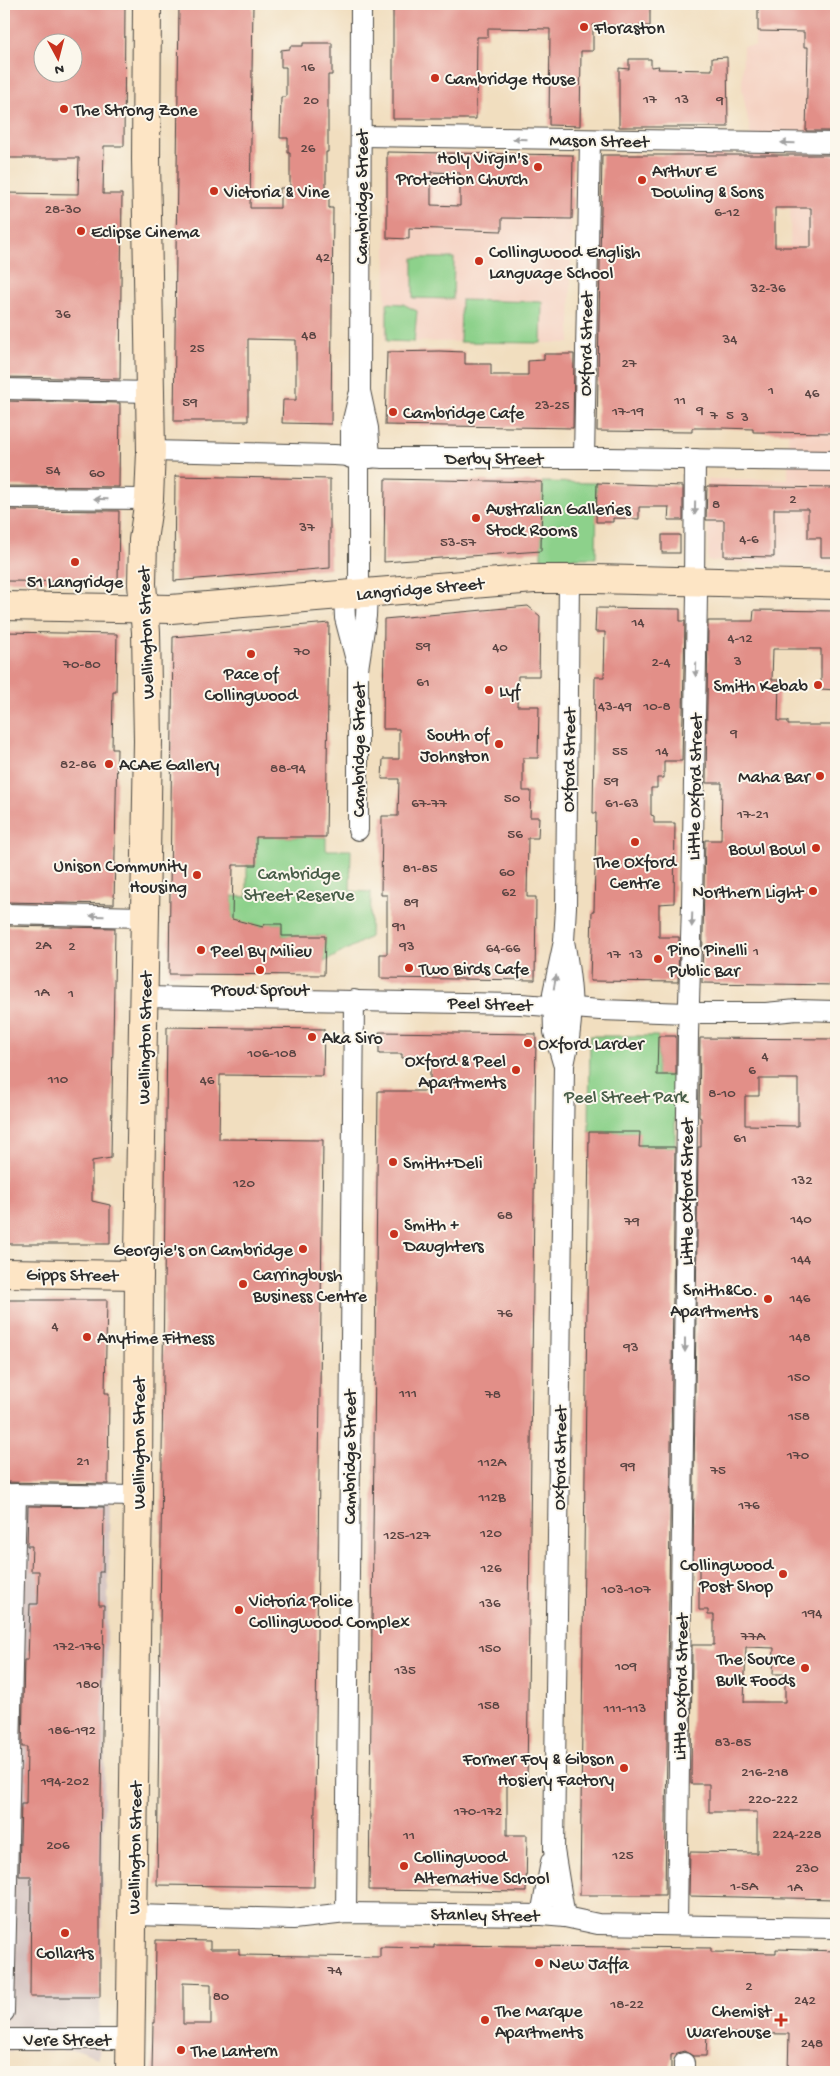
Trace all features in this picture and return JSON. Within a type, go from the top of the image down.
[{"type":"street","name":"Wellington Street","points":[[130,2072],[139,1275],[148,741],[146,632],[142,584],[143,540],[149,500],[151,451],[146,159],[147,4]]},
{"type":"street","name":"Cambridge Street","points":[[358,830],[358,669],[366,616],[357,593],[360,458],[368,428],[360,391],[361,4]]},
{"type":"street","name":"Mason Street","points":[[362,136],[836,143]]},
{"type":"street","name":"Oxford Street","points":[[584,458],[590,140]]},
{"type":"street","points":[[4,389],[151,392]]},
{"type":"street","name":"Derby Street","points":[[151,451],[334,455],[360,458],[836,461]]},
{"type":"street","name":"Little Oxford Street","points":[[678,1925],[688,1013],[692,906],[697,604],[694,582],[695,459]]},
{"type":"street","points":[[4,498],[149,500]]},
{"type":"street","name":"Oxford Street","points":[[542,1915],[554,1850],[564,1065],[554,1032],[572,983],[564,941],[569,579]]},
{"type":"street","name":"Langridge Street","points":[[4,606],[180,608],[508,581],[569,579],[836,585]]},
{"type":"street","points":[[4,914],[145,917]]},
{"type":"street","name":"Peel Street","points":[[144,997],[354,1000],[688,1013],[766,1013],[797,1010],[836,1011]]},
{"type":"street","name":"Cambridge Street","points":[[346,1913],[354,1000]]},
{"type":"street","name":"Gipps Street","points":[[4,1273],[139,1275]]},
{"type":"street","points":[[4,2012],[10,1494],[138,1496]]},
{"type":"street","name":"Oxford Street","points":[[554,1850],[565,1917]]},
{"type":"street","name":"Stanley Street","points":[[133,1915],[293,1919],[346,1913],[542,1915],[565,1917],[598,1924],[836,1928]]},
{"type":"street","name":"Vere Street","points":[[4,2039],[131,2039]]},
{"type":"shaded area","points":[[756,4],[836,4],[836,566],[708,561],[708,479],[788,479],[791,147],[753,146],[742,89],[743,46],[755,46]]},
{"type":"shaded area","name":"Collingwood English Language School","points":[[387,152],[480,152],[479,181],[572,183],[570,343],[385,341]]},
{"type":"shaded area","points":[[4,1491],[110,1491],[99,2059],[82,2051],[4,2051]]},
{"type":"green space","points":[[413,258],[454,258],[453,299],[413,298]]},
{"type":"green space","points":[[461,300],[542,302],[541,343],[460,342]]},
{"type":"green space","points":[[387,303],[403,304],[417,311],[414,342],[387,341]]},
{"type":"green space","points":[[542,482],[597,483],[596,558],[541,558]]},
{"type":"green space","name":"Cambridge Street Reserve","points":[[256,837],[326,837],[326,850],[351,850],[350,891],[371,892],[370,937],[324,962],[325,936],[282,936],[282,924],[265,924],[263,927],[232,920],[232,896],[247,897],[247,865],[256,864]]},
{"type":"green space","name":"Peel Street Park","points":[[590,1036],[658,1036],[657,1075],[675,1075],[675,1147],[639,1147],[639,1132],[589,1132]]},
{"type":"building","points":[[4,4],[125,4],[124,146],[104,146],[103,194],[122,194],[120,379],[4,377],[4,193],[78,194],[79,158],[4,158]]},
{"type":"building","points":[[179,4],[253,4],[250,208],[280,208],[280,188],[290,188],[288,138],[280,138],[281,97],[286,97],[286,67],[281,67],[281,50],[290,49],[290,46],[303,46],[303,43],[332,43],[332,75],[328,75],[328,152],[326,152],[326,188],[329,188],[329,208],[333,208],[331,424],[282,423],[283,400],[296,400],[296,340],[248,339],[248,421],[174,421]]},
{"type":"building","points":[[393,4],[650,4],[650,26],[593,25],[593,51],[581,51],[580,126],[549,125],[550,29],[488,28],[488,37],[477,37],[476,119],[393,119]]},
{"type":"building","points":[[758,4],[836,4],[836,131],[806,131],[808,47],[804,47],[804,32],[758,31]]},
{"type":"building","points":[[727,57],[728,127],[619,127],[619,68],[629,69],[629,59],[651,59],[651,67],[659,66],[658,69],[712,70],[712,58]]},
{"type":"building","points":[[387,152],[573,155],[572,219],[502,218],[502,231],[409,228],[409,239],[387,238]],"holes":[[[431,172],[460,173],[460,206],[431,205]]]},
{"type":"building","points":[[602,155],[836,155],[836,433],[753,432],[753,429],[722,428],[692,428],[692,432],[597,431]],"holes":[[[775,208],[811,208],[811,247],[775,247]]]},
{"type":"building","points":[[387,352],[465,352],[465,364],[491,364],[491,375],[528,375],[528,361],[544,360],[544,354],[574,354],[573,428],[385,425]]},
{"type":"building","points":[[4,401],[120,403],[119,487],[4,486]]},
{"type":"building","points":[[175,476],[330,479],[330,568],[174,581]]},
{"type":"building","points":[[385,479],[542,482],[541,551],[384,562]]},
{"type":"building","points":[[597,483],[683,486],[683,520],[668,520],[669,507],[639,507],[639,519],[613,518],[613,522],[596,522]]},
{"type":"building","points":[[707,486],[836,488],[836,557],[821,557],[821,538],[808,538],[808,509],[774,509],[774,557],[724,556],[724,520],[706,520]]},
{"type":"building","points":[[4,510],[119,511],[118,582],[4,581]]},
{"type":"building","points":[[662,535],[680,535],[680,553],[662,553]]},
{"type":"building","points":[[528,606],[540,616],[539,676],[518,676],[517,706],[539,706],[538,758],[523,758],[523,791],[531,791],[530,817],[539,817],[538,838],[528,838],[527,897],[536,897],[535,980],[380,978],[380,954],[387,954],[387,895],[381,895],[382,816],[398,816],[399,779],[382,779],[383,759],[399,759],[399,729],[383,729],[384,619]]},
{"type":"building","points":[[596,608],[680,609],[680,621],[685,621],[682,761],[664,761],[664,778],[657,778],[657,788],[651,788],[651,815],[654,816],[654,823],[675,823],[674,903],[659,904],[659,937],[679,937],[678,982],[590,981],[596,813],[593,813],[595,677],[604,677],[605,632],[595,632]]},
{"type":"building","points":[[754,610],[836,611],[836,690],[821,689],[821,649],[773,649],[772,680],[779,680],[778,721],[788,721],[788,725],[836,725],[836,985],[702,983],[705,840],[721,840],[722,783],[706,783],[708,621],[753,621]]},
{"type":"building","points":[[329,623],[326,837],[256,837],[256,865],[233,865],[232,919],[263,927],[265,924],[282,924],[282,936],[325,936],[324,975],[169,974],[173,637]]},
{"type":"building","points":[[4,632],[117,634],[116,692],[113,692],[112,749],[117,749],[114,904],[4,902]]},
{"type":"building","points":[[4,926],[115,928],[111,1158],[92,1161],[92,1201],[110,1205],[110,1244],[4,1244]]},
{"type":"building","name":"Victoria Police Collingwood Complex","points":[[167,1027],[324,1029],[323,1076],[220,1075],[219,1139],[323,1140],[314,1887],[157,1885]]},
{"type":"building","points":[[379,1032],[536,1034],[527,1785],[507,1785],[507,1835],[527,1835],[526,1892],[369,1890],[378,1091],[430,1091],[430,1058],[402,1058],[402,1054],[379,1054]]},
{"type":"building","points":[[658,1036],[676,1036],[676,1075],[657,1075]]},
{"type":"building","points":[[700,1038],[836,1039],[836,1899],[689,1896],[690,1852],[757,1853],[757,1812],[709,1812],[709,1784],[691,1784],[692,1645],[714,1645],[714,1615],[708,1615],[708,1610],[699,1610],[699,1563],[693,1563],[698,1147],[701,1147],[701,1118],[699,1117]],"holes":[[[759,1079],[798,1079],[798,1126],[745,1125],[745,1096],[759,1096]],[[746,1647],[774,1648],[773,1674],[785,1674],[785,1702],[744,1702]]]},
{"type":"building","points":[[589,1132],[640,1132],[639,1147],[675,1147],[665,1895],[580,1895]]},
{"type":"building","points":[[4,1300],[107,1300],[105,1393],[109,1393],[108,1484],[4,1482]]},
{"type":"building","points":[[28,1506],[104,1507],[103,1572],[99,1572],[99,1605],[104,1605],[100,1997],[30,1997],[31,1876],[19,1876],[21,1804],[26,1804],[27,1747],[22,1747],[24,1660],[28,1660],[30,1604],[38,1604],[39,1571],[31,1571],[32,1546],[27,1546]]},
{"type":"building","points":[[156,1940],[210,1941],[210,1949],[239,1949],[239,1955],[380,1957],[380,1947],[434,1948],[434,1945],[711,1948],[711,1952],[776,1953],[776,1949],[836,1951],[836,2072],[788,2072],[789,2034],[707,2033],[706,2056],[693,2056],[684,2051],[671,2055],[671,2072],[152,2072],[153,2023],[155,2023]],"holes":[[[183,1983],[211,1984],[211,2024],[183,2024]]]},
{"type":"place","name":"Floraston","points":[[584,27]]},
{"type":"place","name":"Cambridge House","points":[[435,78]]},
{"type":"place","name":"The Strong Zone","points":[[64,109]]},
{"type":"place","name":"Holy Virgin's Protection Church","points":[[538,167]]},
{"type":"place","name":"Arthur E Dowling & Sons","points":[[642,180]]},
{"type":"place","name":"Victoria & Vine","points":[[214,191]]},
{"type":"place","name":"Eclipse Cinema","points":[[81,231]]},
{"type":"place","name":"Collingwood English Language School","points":[[479,261]]},
{"type":"place","name":"Cambridge Cafe","points":[[393,412]]},
{"type":"place","name":"Australian Galleries Stock Rooms","points":[[476,518]]},
{"type":"place","name":"51 Langridge","points":[[75,562]]},
{"type":"place","name":"Pace of Collingwood","points":[[251,654]]},
{"type":"place","name":"Smith Kebab","points":[[818,685]]},
{"type":"place","name":"Lyf","points":[[489,690]]},
{"type":"place","name":"South of Johnston","points":[[499,744]]},
{"type":"place","name":"ACAE Gallery","points":[[109,764]]},
{"type":"place","name":"Maha Bar","points":[[820,776]]},
{"type":"place","name":"The Oxford Centre","points":[[635,842]]},
{"type":"place","name":"Bowl Bowl","points":[[816,848]]},
{"type":"place","name":"Unison Community Housing","points":[[197,875]]},
{"type":"place","name":"Northern Light","points":[[813,891]]},
{"type":"place","name":"Peel By Milieu","points":[[201,950]]},
{"type":"place","name":"Pino Pinelli Public Bar","points":[[658,959]]},
{"type":"place","name":"Two Birds Cafe","points":[[409,968]]},
{"type":"place","name":"Proud Sprout","points":[[260,970]]},
{"type":"place","name":"Aka Siro","points":[[312,1037]]},
{"type":"place","name":"Oxford Larder","points":[[528,1043]]},
{"type":"place","name":"Oxford & Peel Apartments","points":[[516,1070]]},
{"type":"place","name":"Smith+Deli","points":[[393,1162]]},
{"type":"place","name":"Smith + Daughters","points":[[394,1234]]},
{"type":"place","name":"Georgie's on Cambridge","points":[[303,1249]]},
{"type":"place","name":"Carringbush Business Centre","points":[[243,1284]]},
{"type":"place","name":"Smith&Co. Apartments","points":[[768,1299]]},
{"type":"place","name":"Anytime Fitness","points":[[87,1337]]},
{"type":"place","name":"Collingwood Post Shop","points":[[783,1574]]},
{"type":"place","name":"Victoria Police Collingwood Complex","points":[[239,1610]]},
{"type":"place","name":"The Source Bulk Foods","points":[[805,1668]]},
{"type":"place","name":"Former Foy & Gibson Hosiery Factory","points":[[624,1768]]},
{"type":"place","name":"Collingwood Alternative School","points":[[404,1866]]},
{"type":"place","name":"Collarts","points":[[65,1933]]},
{"type":"place","name":"New Jaffa","points":[[539,1963]]},
{"type":"place","name":"The Marque Apartments","points":[[485,2020]]},
{"type":"place","name":"Chemist Warehouse","points":[[781,2020]]},
{"type":"place","name":"The Lantern","points":[[181,2050]]}]
